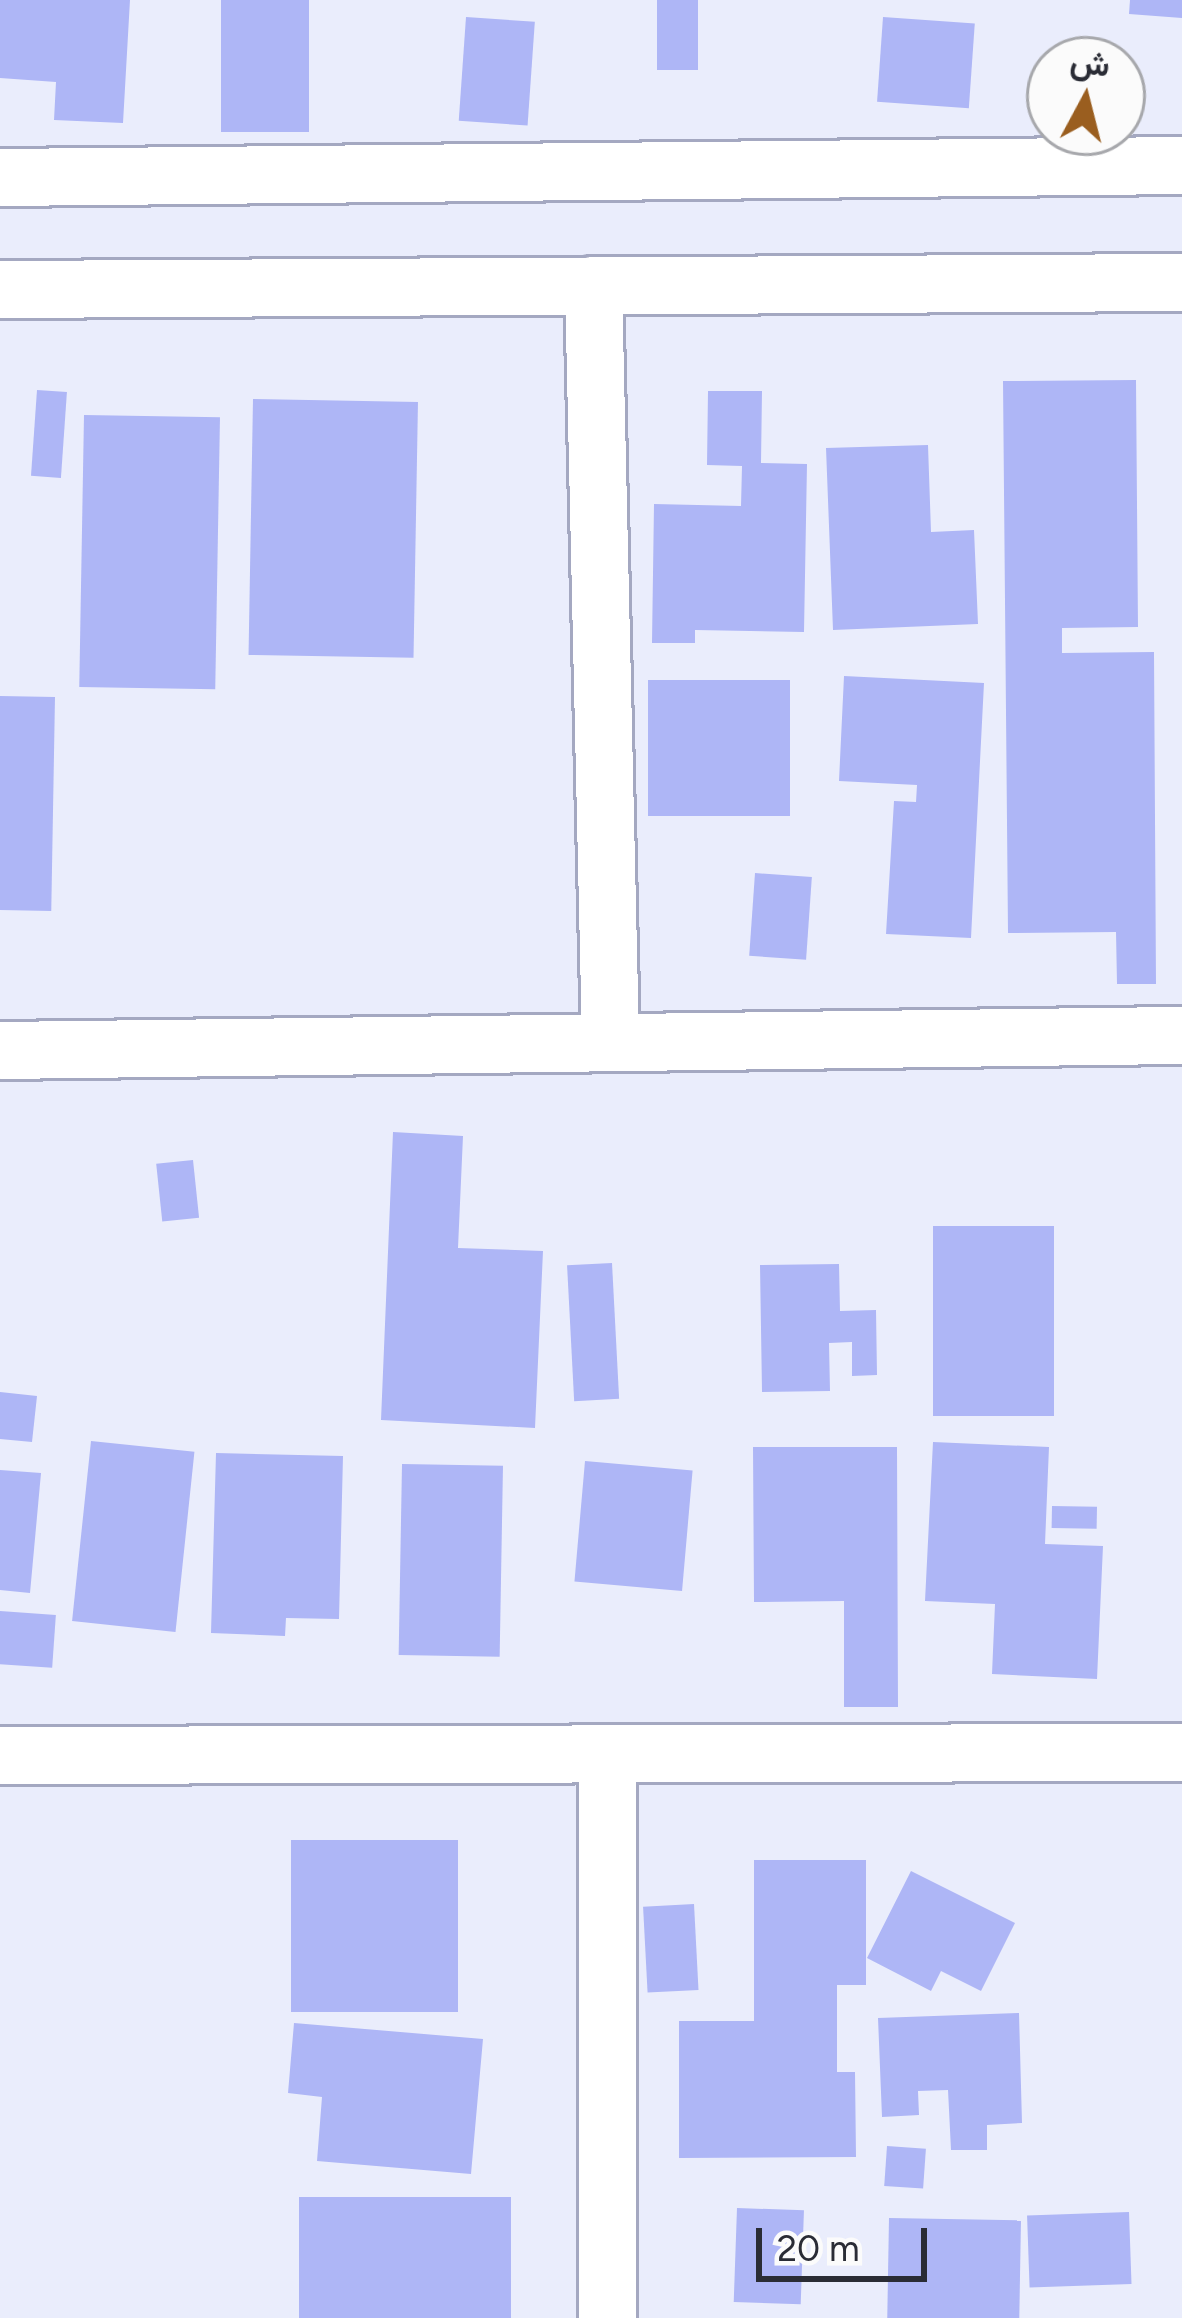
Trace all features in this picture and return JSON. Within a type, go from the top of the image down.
[{"type":"street","points":[[0,177],[1182,165]]},
{"type":"street","points":[[0,289],[1182,282]]},
{"type":"street","points":[[593,285],[610,1042]]},
{"type":"street","points":[[0,1050],[1182,1034]]},
{"type":"street","points":[[0,1755],[1182,1752]]},
{"type":"street","points":[[607,1754],[607,2318]]},
{"type":"building","points":[[0,0],[130,0],[123,123],[54,120],[56,82],[0,78]]},
{"type":"building","points":[[221,0],[309,0],[309,132],[221,132]]},
{"type":"building","points":[[657,0],[698,0],[698,70],[657,70]]},
{"type":"building","points":[[1130,0],[1182,0],[1182,18],[1129,14]]},
{"type":"building","points":[[466,17],[535,22],[528,126],[459,121]]},
{"type":"building","points":[[883,17],[975,23],[969,108],[877,102]]},
{"type":"building","points":[[1136,380],[1138,627],[1062,628],[1062,653],[1154,652],[1156,984],[1117,984],[1116,932],[1008,933],[1003,381]]},
{"type":"building","points":[[37,390],[67,392],[61,478],[31,476]]},
{"type":"building","points":[[708,391],[762,391],[761,463],[807,464],[804,632],[695,630],[695,643],[652,643],[654,504],[741,506],[742,466],[707,465]]},
{"type":"building","points":[[253,399],[418,402],[414,658],[249,655]]},
{"type":"building","points":[[84,415],[220,417],[215,689],[79,687]]},
{"type":"building","points":[[928,445],[931,532],[974,530],[978,624],[833,630],[826,448]]},
{"type":"building","points":[[844,676],[984,683],[971,938],[886,934],[894,801],[916,802],[917,785],[839,781]]},
{"type":"building","points":[[648,680],[790,680],[790,816],[648,816]]},
{"type":"building","points":[[0,696],[55,697],[51,911],[0,910]]},
{"type":"building","points":[[755,873],[812,877],[806,960],[749,956]]},
{"type":"building","points":[[393,1132],[463,1136],[458,1248],[543,1251],[535,1428],[381,1420]]},
{"type":"building","points":[[193,1160],[199,1218],[162,1222],[156,1164]]},
{"type":"building","points":[[933,1226],[1054,1226],[1054,1416],[933,1416]]},
{"type":"building","points":[[612,1263],[619,1399],[574,1401],[567,1265]]},
{"type":"building","points":[[839,1264],[840,1311],[876,1310],[877,1375],[852,1376],[852,1342],[829,1343],[830,1391],[762,1392],[760,1265]]},
{"type":"building","points":[[0,1392],[37,1396],[32,1442],[0,1439]]},
{"type":"building","points":[[91,1441],[194,1452],[176,1632],[72,1621]]},
{"type":"building","points":[[933,1442],[1049,1447],[1045,1544],[1103,1546],[1097,1679],[992,1674],[995,1604],[925,1601]]},
{"type":"building","points":[[753,1447],[897,1447],[898,1707],[844,1707],[844,1601],[754,1602]]},
{"type":"building","points":[[216,1453],[343,1456],[339,1619],[286,1618],[285,1636],[211,1633]]},
{"type":"building","points":[[585,1461],[693,1470],[682,1591],[574,1582]]},
{"type":"building","points":[[402,1464],[503,1466],[500,1657],[399,1655]]},
{"type":"building","points":[[0,1470],[41,1473],[30,1593],[0,1590]]},
{"type":"building","points":[[1052,1506],[1097,1507],[1097,1529],[1052,1528]]},
{"type":"building","points":[[0,1611],[56,1615],[52,1668],[0,1664]]},
{"type":"building","points":[[291,1840],[458,1840],[458,2012],[291,2012]]},
{"type":"building","points":[[754,1860],[866,1860],[866,1985],[837,1985],[837,2072],[855,2072],[856,2157],[679,2158],[679,2021],[754,2021]]},
{"type":"building","points":[[911,1871],[1015,1923],[981,1991],[941,1971],[931,1991],[867,1958]]},
{"type":"building","points":[[694,1904],[699,1990],[648,1993],[643,1907]]},
{"type":"building","points":[[1019,2013],[1022,2123],[987,2125],[987,2150],[951,2150],[948,2090],[918,2091],[919,2115],[882,2117],[878,2018]]},
{"type":"building","points":[[294,2023],[483,2039],[471,2174],[317,2161],[322,2097],[288,2093]]},
{"type":"building","points":[[887,2146],[926,2149],[923,2189],[884,2186]]},
{"type":"building","points":[[299,2197],[511,2197],[511,2318],[299,2318]]},
{"type":"building","points":[[737,2208],[804,2210],[801,2304],[734,2302]]},
{"type":"building","points":[[1129,2212],[1132,2284],[1030,2288],[1027,2216]]},
{"type":"building","points":[[889,2218],[1021,2220],[1019,2318],[887,2318]]}]
